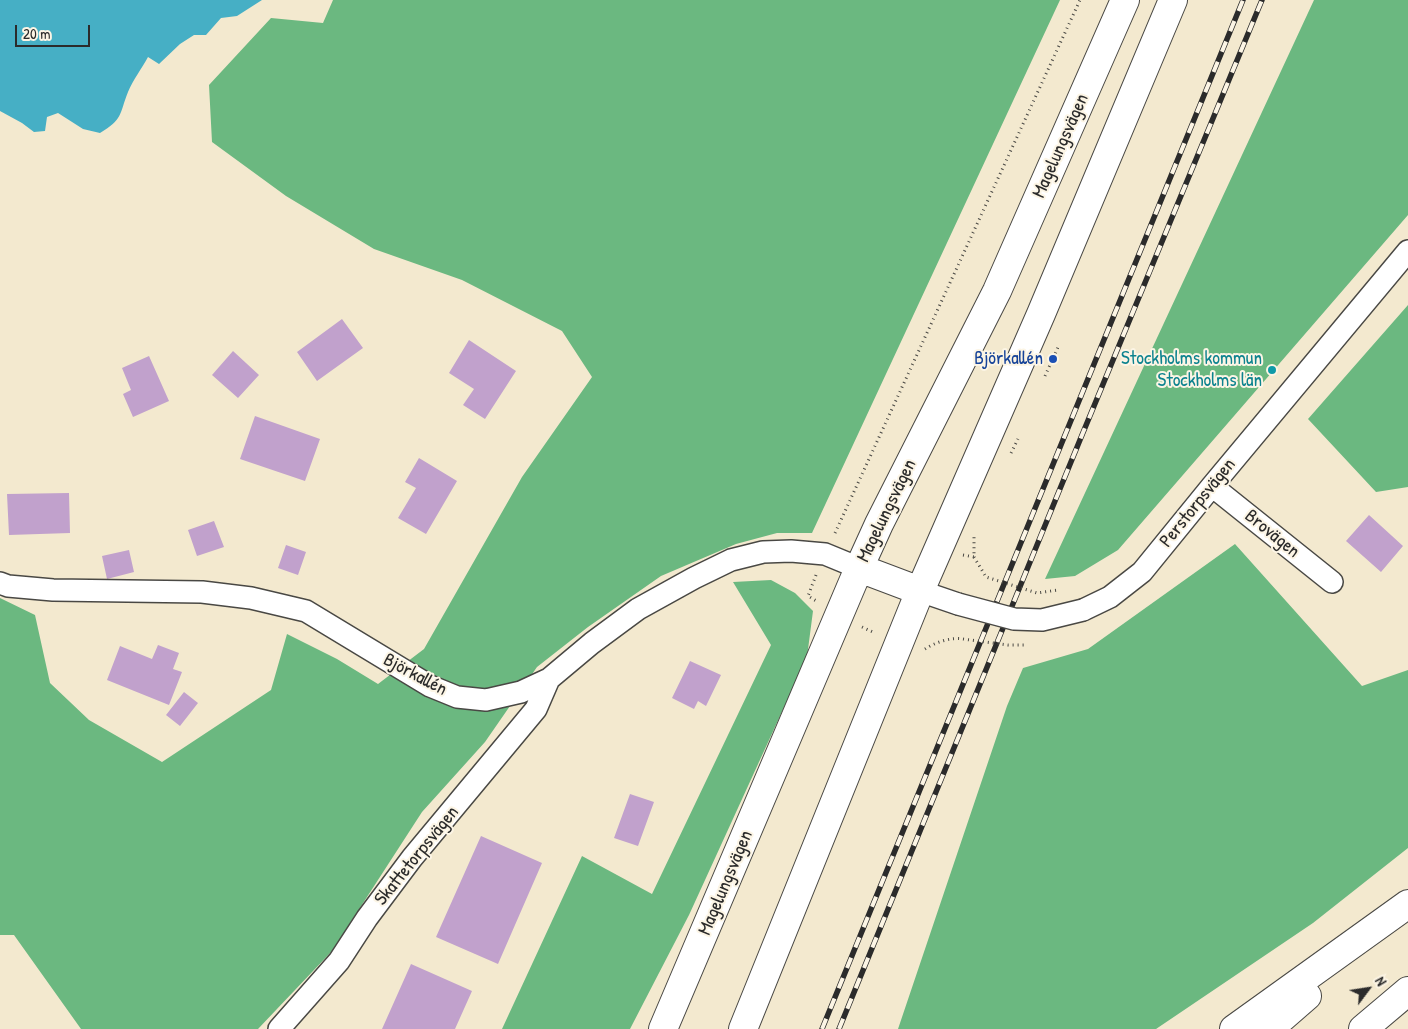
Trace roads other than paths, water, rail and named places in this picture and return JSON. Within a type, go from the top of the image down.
[{"type":"main road","name":"Magelungsvägen","points":[[663,1029],[859,568],[879,524],[997,291],[1125,0]]},
{"type":"main road","points":[[743,1029],[920,592],[1041,314],[1172,0]]},
{"type":"main road","points":[[859,568],[920,592]]},
{"type":"main road","points":[[1234,1029],[1408,904]]},
{"type":"main road","points":[[1269,1029],[1408,908]]},
{"type":"main road","points":[[1363,1029],[1408,991]]},
{"type":"main road","points":[[1389,1029],[1408,1012]]},
{"type":"street","name":"Perstorpsvägen","points":[[920,592],[1014,619],[1042,620],[1083,610],[1110,596],[1142,572],[1408,251]]},
{"type":"street","name":"Brovägen","points":[[1212,486],[1332,582]]},
{"type":"street","name":"Björkallén","points":[[0,583],[8,586],[53,590],[202,592],[252,598],[306,611],[430,686],[458,697],[486,700],[522,692],[550,679],[592,643],[638,609],[731,560],[763,552],[792,551],[825,554],[859,568]]},
{"type":"street","name":"Skattetorpsvägen","points":[[279,1029],[339,961],[367,918],[412,858],[536,709],[550,679]]},
{"type":"water","points":[[0,0],[262,0],[237,16],[221,18],[206,35],[194,35],[180,44],[159,64],[148,57],[130,88],[117,120],[100,133],[83,129],[58,113],[47,117],[45,131],[34,132],[0,111]]},
{"type":"railway","points":[[822,1029],[1243,0]]},
{"type":"railway","points":[[839,1029],[1262,0]]},
{"type":"place","name":"Björkallén","points":[[1053,359]]},
{"type":"place","name":"Stockholms kommun Stockholms län","points":[[1272,370]]}]
